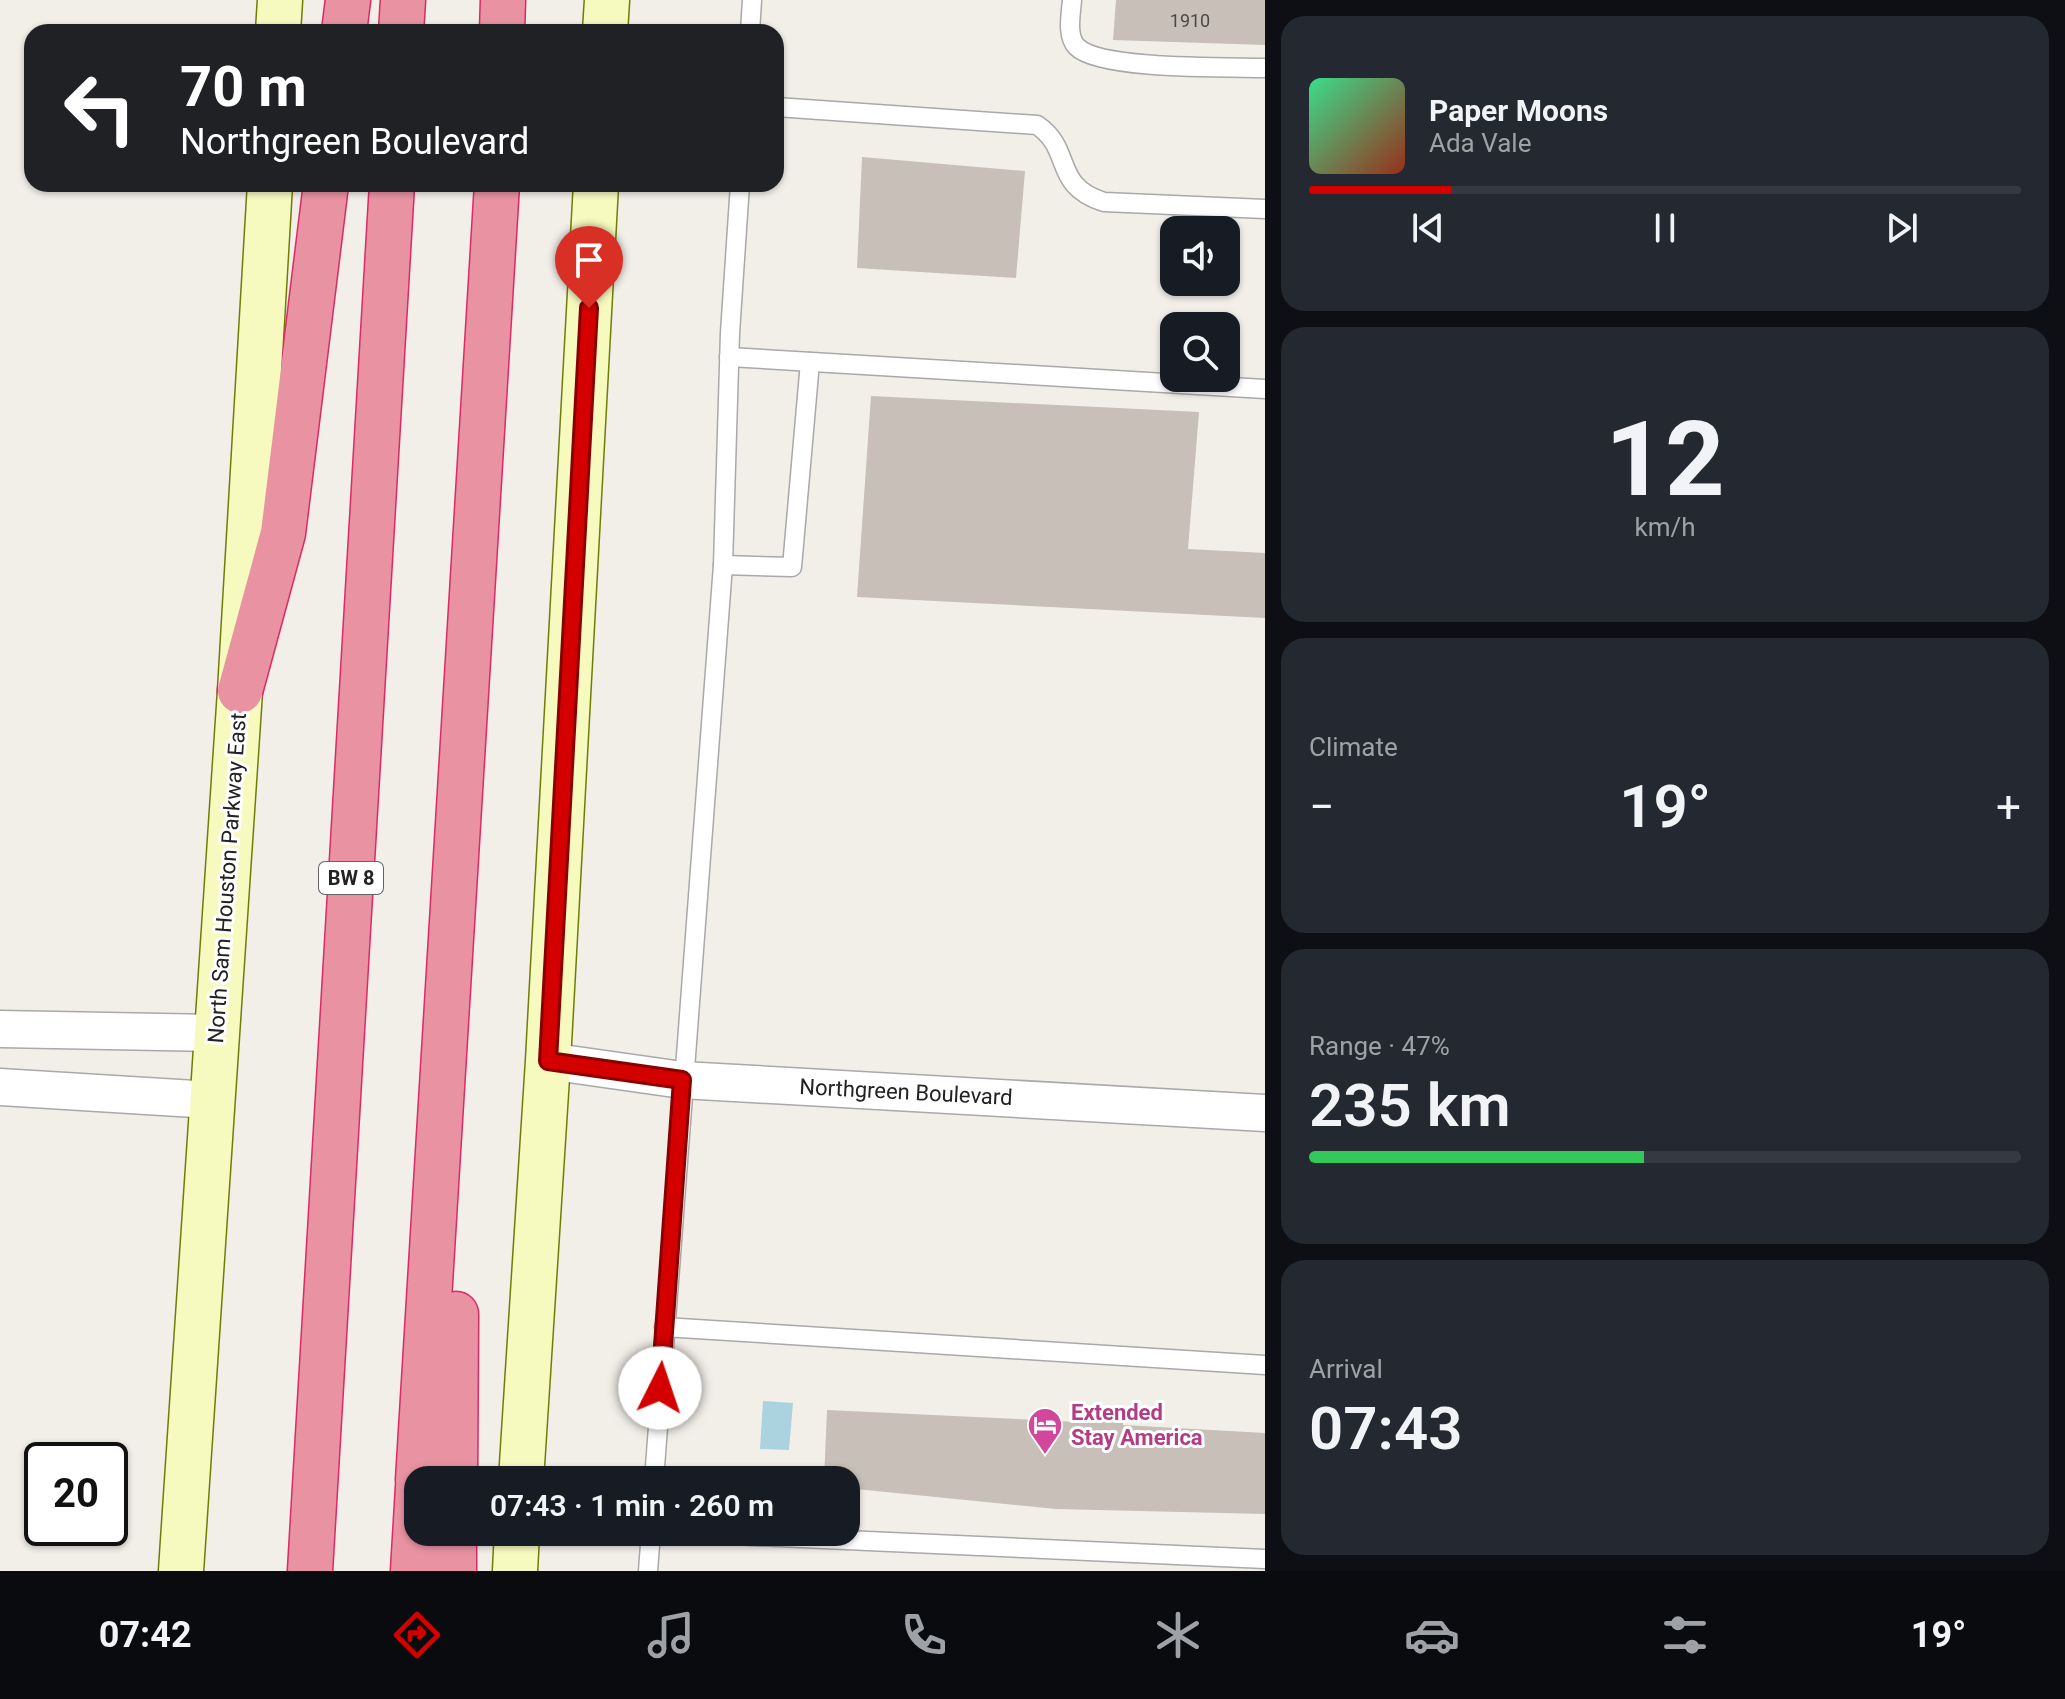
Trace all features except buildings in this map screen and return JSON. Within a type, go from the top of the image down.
[{"type":"highway","points":[[345,24],[348,0]]},
{"type":"highway","points":[[402,24],[403,0]]},
{"type":"highway","points":[[502,24],[503,0]]},
{"type":"highway","points":[[240,691],[283,533],[325,192]]},
{"type":"highway","name":"BW 8","points":[[310,1571],[392,192]]},
{"type":"highway","points":[[419,1466],[497,192]]},
{"type":"highway","points":[[455,1466],[458,828]]},
{"type":"highway","points":[[413,1571],[414,1546]]},
{"type":"highway","points":[[454,1546],[454,1571]]},
{"type":"main road","points":[[278,24],[280,0]]},
{"type":"main road","points":[[606,24],[607,0]]},
{"type":"main road","name":"North Sam Houston Parkway East","points":[[181,1571],[240,691],[270,192]]},
{"type":"main road","points":[[522,1466],[548,1061],[596,192]]},
{"type":"main road","points":[[515,1571],[516,1546]]},
{"type":"street","points":[[0,1029],[215,1033]]},
{"type":"street","name":"Northgreen Boulevard","points":[[548,1061],[682,1080],[1265,1113]]},
{"type":"street","points":[[0,1087],[211,1100]]},
{"type":"lane","points":[[750,24],[752,0]]},
{"type":"lane","points":[[1072,0],[1070,28],[1074,46],[1090,57],[1131,63],[1265,68]]},
{"type":"lane","points":[[784,108],[1037,125],[1052,135],[1071,184],[1087,196],[1104,202],[1265,209]]},
{"type":"lane","points":[[655,1466],[723,565],[729,357],[739,192]]},
{"type":"lane","points":[[729,357],[1265,389]]},
{"type":"lane","points":[[723,565],[792,567],[810,362]]},
{"type":"lane","points":[[664,1327],[1265,1365]]},
{"type":"lane","points":[[860,1541],[1265,1559]]},
{"type":"lane","points":[[648,1571],[650,1546]]},
{"type":"water","points":[[763,1401],[793,1403],[789,1450],[760,1449]]},
{"type":"place","name":"Extended Stay America","points":[[1045,1456]]},
{"type":"route","points":[[589,308],[548,1061],[682,1080],[660,1388]]}]
